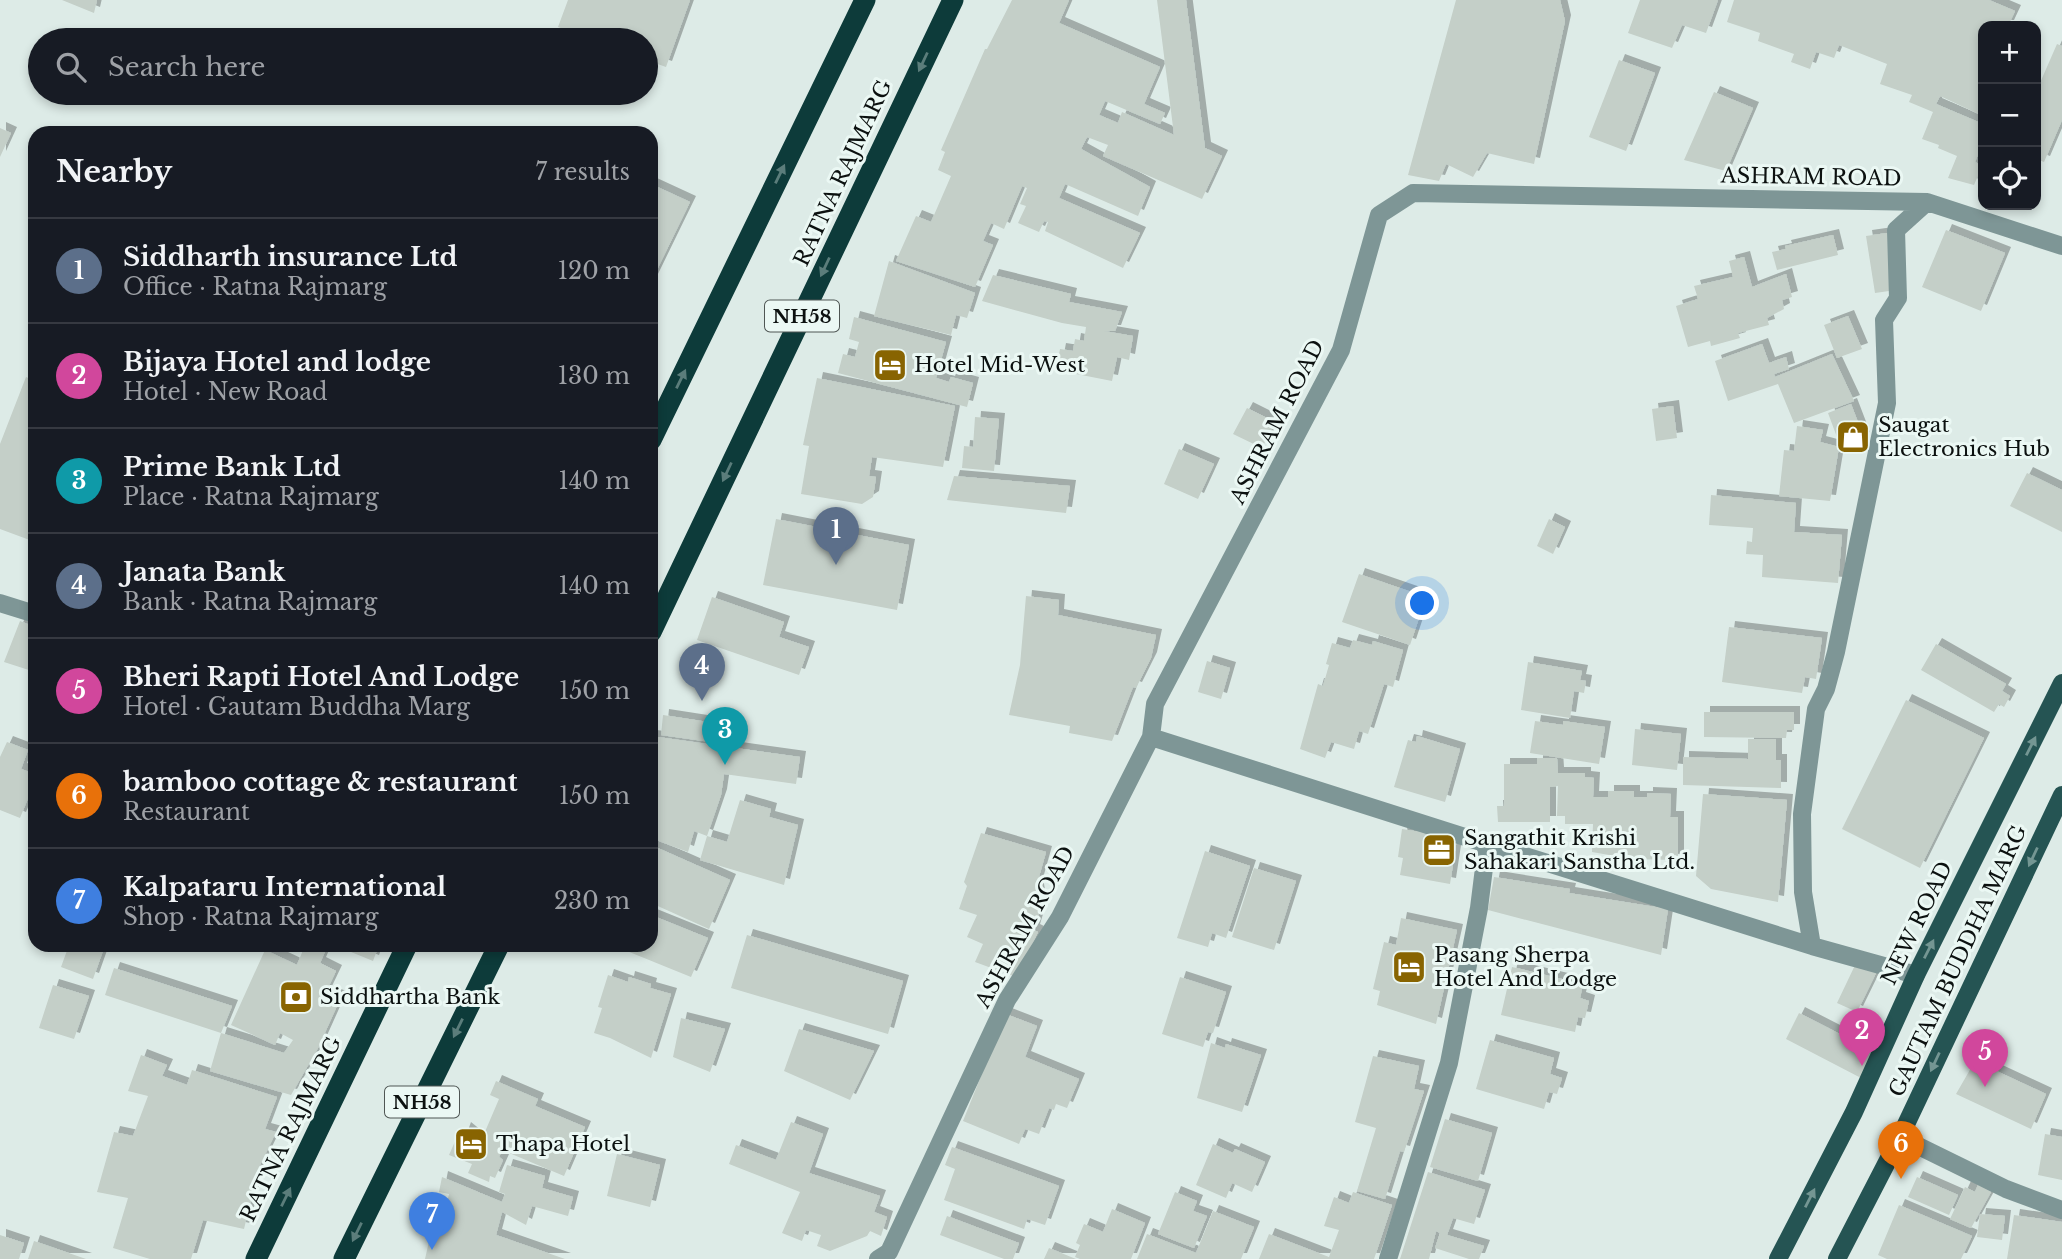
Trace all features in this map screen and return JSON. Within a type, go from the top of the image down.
[{"type":"highway","points":[[658,426],[865,0]]},
{"type":"highway","name":"RATNA RAJMARG","points":[[658,617],[953,0]]},
{"type":"highway","name":"RATNA RAJMARG","points":[[257,1259],[404,952]]},
{"type":"highway","name":"NH58","points":[[344,1259],[496,952]]},
{"type":"main road","name":"NEW ROAD","points":[[1778,1259],[1854,1112],[1916,975],[2062,683]]},
{"type":"main road","name":"GAUTAM BUDDHA MARG","points":[[1837,1259],[1900,1137],[2062,795]]},
{"type":"street","name":"ASHRAM ROAD","points":[[878,1259],[889,1252],[1007,1000],[1060,917],[1151,737],[1155,704],[1341,350],[1379,215],[1413,193],[1927,202],[2062,246]]},
{"type":"street","points":[[1812,946],[1803,892],[1802,814],[1808,755],[1816,709],[1826,689],[1836,652],[1887,403],[1884,320],[1898,298],[1896,230],[1927,202]]},
{"type":"street","points":[[0,603],[28,612]]},
{"type":"street","points":[[1151,737],[1812,946],[1916,975]]},
{"type":"street","points":[[1388,1259],[1449,1063],[1479,908],[1487,844]]},
{"type":"street","points":[[1900,1137],[2006,1189],[2062,1210]]},
{"type":"building","points":[[62,0],[97,0],[94,13]]},
{"type":"building","points":[[568,0],[690,0],[666,67],[658,64],[658,28],[558,27]]},
{"type":"building","points":[[1012,0],[1069,0],[1059,23],[1160,67],[1144,104],[1165,113],[1160,124],[1105,101],[1099,115],[1118,123],[1122,112],[1174,135],[1157,0],[1186,0],[1205,148],[1222,156],[1202,199],[1103,156],[1108,145],[1087,137],[1081,149],[1150,187],[1138,216],[1065,184],[1059,198],[1140,233],[1123,268],[1045,231],[1048,222],[1044,221],[1039,232],[1018,223],[1026,206],[1020,204],[1027,188],[1022,186],[1004,229],[991,223],[983,241],[993,245],[975,287],[896,261],[916,216],[931,222],[951,176],[938,170],[945,152],[941,150],[985,49]]},
{"type":"building","points":[[1456,0],[1560,0],[1565,21],[1534,164],[1487,153],[1473,177],[1446,164],[1439,181],[1408,175]]},
{"type":"building","points":[[1640,0],[1718,0],[1706,33],[1682,25],[1672,48],[1628,33]]},
{"type":"building","points":[[1734,0],[1989,0],[2015,11],[2010,21],[1978,21],[1978,114],[1940,96],[1936,104],[1978,122],[1978,154],[1975,162],[1978,164],[1978,176],[1974,185],[1948,178],[1957,156],[1922,139],[1933,112],[1909,102],[1912,95],[1880,84],[1887,64],[1839,45],[1834,58],[1816,52],[1810,69],[1791,62],[1794,54],[1758,41],[1760,33],[1727,22]]},
{"type":"building","points":[[2057,44],[2062,46],[2062,120],[2044,162],[2041,161],[2041,81]]},
{"type":"building","points":[[1619,60],[1655,73],[1626,151],[1589,137]]},
{"type":"building","points":[[1714,92],[1753,108],[1726,171],[1684,160]]},
{"type":"building","points":[[0,128],[11,133],[0,157]]},
{"type":"building","points":[[658,187],[690,202],[658,268]]},
{"type":"building","points":[[1946,230],[2005,253],[1981,311],[1922,287]]},
{"type":"building","points":[[1887,233],[1896,290],[1875,293],[1866,236]]},
{"type":"building","points":[[1833,235],[1838,255],[1777,270],[1772,252],[1786,249],[1785,246]]},
{"type":"building","points":[[1744,257],[1752,287],[1786,274],[1792,297],[1782,300],[1784,309],[1767,318],[1769,325],[1738,333],[1740,338],[1711,346],[1710,341],[1688,347],[1676,306],[1698,299],[1694,286],[1733,277],[1729,261]]},
{"type":"building","points":[[889,261],[975,293],[967,318],[956,315],[951,335],[874,316]]},
{"type":"building","points":[[993,275],[1071,294],[1069,302],[1122,312],[1115,331],[1104,331],[1133,336],[1129,360],[1117,357],[1112,381],[1056,370],[1060,349],[1073,351],[1075,339],[1084,341],[1086,327],[982,301]]},
{"type":"building","points":[[1848,316],[1862,349],[1837,358],[1824,325]]},
{"type":"building","name":"Hotel Mid-West","points":[[854,317],[946,342],[936,378],[949,382],[951,377],[973,383],[967,407],[838,373],[843,354],[855,357],[859,342],[849,339]]},
{"type":"building","points":[[1762,344],[1769,363],[1786,357],[1789,369],[1774,374],[1775,377],[1832,354],[1854,401],[1794,423],[1778,384],[1728,401],[1715,361]]},
{"type":"building","points":[[26,377],[28,539],[0,529],[0,444]]},
{"type":"building","points":[[817,378],[955,406],[943,467],[872,457],[869,476],[876,477],[873,497],[862,504],[801,494],[809,446],[803,445]]},
{"type":"building","points":[[1851,404],[1864,438],[1841,448],[1828,413]]},
{"type":"building","points":[[1673,406],[1677,438],[1656,441],[1652,409]]},
{"type":"building","points":[[1247,408],[1275,422],[1262,448],[1233,434]]},
{"type":"building","points":[[975,417],[999,419],[994,471],[962,468],[964,446],[973,447]]},
{"type":"building","points":[[1797,426],[1823,430],[1820,442],[1839,447],[1830,501],[1779,496],[1784,450],[1794,451]]},
{"type":"building","points":[[1179,449],[1214,464],[1198,499],[1164,484]]},
{"type":"building","points":[[2027,473],[2062,490],[2062,532],[2010,506]]},
{"type":"building","points":[[954,476],[1070,486],[1066,513],[947,500]]},
{"type":"building","points":[[1711,495],[1796,503],[1794,532],[1842,535],[1838,583],[1762,577],[1763,555],[1746,554],[1747,541],[1752,542],[1753,528],[1709,525]]},
{"type":"building","points":[[776,519],[909,545],[897,610],[763,585]]},
{"type":"building","points":[[1549,519],[1565,527],[1553,554],[1537,546]]},
{"type":"building","points":[[1359,574],[1426,597],[1410,645],[1342,622]]},
{"type":"building","points":[[1026,596],[1059,600],[1058,615],[1156,635],[1151,658],[1136,688],[1133,687],[1112,741],[1069,733],[1070,726],[1009,715],[1020,665]]},
{"type":"building","points":[[712,597],[784,622],[779,637],[809,647],[799,675],[697,640]]},
{"type":"building","points":[[20,621],[28,624],[28,670],[4,662]]},
{"type":"building","points":[[1729,627],[1822,638],[1816,679],[1805,677],[1802,693],[1722,682]]},
{"type":"building","points":[[1353,640],[1372,645],[1373,641],[1403,650],[1393,687],[1384,684],[1368,734],[1359,731],[1354,749],[1331,742],[1325,758],[1300,749],[1318,684],[1323,686],[1332,643],[1350,648]]},
{"type":"building","points":[[1936,644],[2006,684],[2002,691],[2010,696],[2004,707],[1999,704],[1994,712],[1921,670]]},
{"type":"building","points":[[1207,661],[1230,668],[1221,699],[1198,692]]},
{"type":"building","points":[[1528,662],[1582,671],[1580,680],[1586,681],[1584,693],[1574,691],[1570,718],[1521,710]]},
{"type":"building","points":[[1906,700],[1984,738],[1920,868],[1842,829]]},
{"type":"building","points":[[1704,712],[1794,712],[1794,730],[1787,730],[1786,738],[1704,737]]},
{"type":"building","points":[[663,715],[734,726],[732,745],[661,735]]},
{"type":"building","points":[[1535,721],[1563,725],[1563,721],[1605,727],[1599,764],[1530,753]]},
{"type":"building","points":[[1635,729],[1681,734],[1677,770],[1632,765]]},
{"type":"building","points":[[1417,736],[1460,749],[1445,802],[1394,787],[1408,740],[1416,742]]},
{"type":"building","points":[[658,737],[800,757],[796,784],[724,774],[721,795],[707,836],[694,831],[688,852],[658,841]]},
{"type":"building","points":[[1748,739],[1776,739],[1776,760],[1781,760],[1781,788],[1683,785],[1683,757],[1748,759]]},
{"type":"building","points":[[7,742],[28,750],[21,769],[28,772],[28,798],[20,818],[0,810],[0,757]]},
{"type":"building","points":[[1537,758],[1557,758],[1558,773],[1585,773],[1585,777],[1594,778],[1593,797],[1608,797],[1608,791],[1634,791],[1634,797],[1647,797],[1647,793],[1671,794],[1670,817],[1678,817],[1678,860],[1632,859],[1592,852],[1593,824],[1565,824],[1565,816],[1557,816],[1558,786],[1550,787],[1550,822],[1498,822],[1497,806],[1504,806],[1504,764],[1537,764]]},
{"type":"building","points":[[1703,794],[1787,800],[1778,902],[1711,889],[1696,876]]},
{"type":"building","points":[[740,800],[771,809],[769,817],[798,825],[784,885],[700,860],[707,836],[727,842]]},
{"type":"building","points":[[1402,829],[1457,838],[1450,884],[1400,875],[1403,858],[1398,857]]},
{"type":"building","points":[[981,833],[1046,852],[1037,884],[1041,907],[1034,930],[1038,932],[1016,977],[975,962],[983,944],[967,937],[977,915],[959,909],[967,886],[964,882]]},
{"type":"building","points":[[658,848],[730,880],[709,929],[658,906]]},
{"type":"building","points":[[1205,851],[1250,866],[1226,938],[1212,933],[1208,947],[1177,938]]},
{"type":"building","points":[[1254,868],[1296,881],[1274,950],[1232,937]]},
{"type":"building","points":[[1494,877],[1570,889],[1569,893],[1668,909],[1661,955],[1488,910]]},
{"type":"building","points":[[658,918],[708,938],[691,977],[629,952],[658,952]]},
{"type":"building","points":[[1401,918],[1457,930],[1436,1024],[1377,1005],[1380,991],[1373,989],[1384,942],[1396,945]]},
{"type":"building","points":[[747,935],[903,981],[888,1034],[731,988]]},
{"type":"building","points":[[66,952],[103,952],[93,979],[61,967]]},
{"type":"building","points":[[264,952],[297,965],[302,952],[325,952],[320,963],[336,971],[326,992],[341,997],[318,1048],[291,1095],[210,1071],[221,1033],[284,1053],[293,1040],[280,1033],[275,1045],[231,1025]]},
{"type":"building","points":[[351,952],[376,952],[373,961]]},
{"type":"building","points":[[1857,961],[1877,971],[1857,1012],[1837,1003]]},
{"type":"building","points":[[1512,967],[1583,984],[1580,998],[1589,1001],[1585,1018],[1578,1017],[1575,1032],[1501,1015]]},
{"type":"building","points":[[114,968],[232,1006],[221,1033],[105,995]]},
{"type":"building","points":[[608,975],[628,982],[629,977],[651,984],[650,988],[671,994],[651,1058],[594,1033],[602,1008],[598,1007]]},
{"type":"building","points":[[1180,977],[1226,992],[1213,1033],[1208,1032],[1203,1047],[1162,1034]]},
{"type":"building","points":[[53,985],[89,996],[74,1039],[39,1028]]},
{"type":"building","points":[[1799,1013],[1875,1052],[1861,1078],[1786,1039]]},
{"type":"building","points":[[1006,1014],[1037,1026],[1025,1057],[1079,1079],[1067,1108],[1056,1104],[1054,1110],[1049,1108],[1039,1134],[1025,1129],[1019,1144],[963,1121]]},
{"type":"building","points":[[681,1018],[725,1029],[710,1072],[673,1057]]},
{"type":"building","points":[[799,1029],[874,1051],[850,1100],[784,1071]]},
{"type":"building","points":[[1490,1040],[1554,1058],[1550,1074],[1562,1078],[1557,1094],[1549,1092],[1544,1109],[1476,1089]]},
{"type":"building","points":[[1211,1043],[1225,1048],[1226,1044],[1261,1055],[1242,1112],[1197,1098]]},
{"type":"building","points":[[141,1055],[167,1065],[162,1076],[187,1085],[192,1070],[277,1097],[265,1129],[276,1132],[259,1167],[244,1229],[203,1220],[191,1259],[150,1259],[113,1248],[128,1198],[97,1192],[114,1132],[133,1136],[148,1096],[128,1091]]},
{"type":"building","points":[[1373,1056],[1419,1066],[1414,1089],[1424,1091],[1404,1152],[1400,1151],[1385,1199],[1357,1191],[1376,1128],[1355,1122]]},
{"type":"building","points":[[1975,1061],[2046,1094],[2031,1129],[1956,1094]]},
{"type":"building","points":[[496,1081],[538,1099],[535,1106],[585,1127],[564,1176],[502,1150],[499,1157],[503,1160],[495,1178],[490,1176],[489,1182],[468,1173],[472,1164],[449,1155],[457,1137],[461,1139],[465,1128],[481,1141],[499,1099],[490,1095]]},
{"type":"building","points":[[1445,1119],[1492,1133],[1478,1181],[1430,1167]]},
{"type":"building","points":[[791,1122],[823,1134],[809,1173],[880,1196],[874,1212],[887,1217],[881,1236],[870,1231],[867,1236],[830,1251],[817,1246],[821,1235],[806,1230],[802,1241],[782,1233],[800,1192],[729,1164],[736,1145],[776,1160]]},
{"type":"building","points":[[2045,1134],[2062,1137],[2062,1180],[2038,1175]]},
{"type":"building","points":[[1213,1144],[1233,1153],[1235,1149],[1265,1162],[1252,1192],[1232,1183],[1226,1198],[1196,1185]]},
{"type":"building","points":[[952,1147],[1059,1186],[1045,1225],[1027,1219],[1024,1229],[944,1200],[955,1169],[945,1165]]},
{"type":"building","points":[[617,1154],[660,1165],[650,1207],[607,1196]]},
{"type":"building","points":[[507,1165],[545,1176],[542,1188],[573,1197],[568,1216],[532,1206],[526,1225],[502,1212],[496,1235],[565,1259],[425,1259],[434,1219],[443,1221],[449,1194],[439,1192],[442,1177],[502,1202],[505,1194],[499,1192]]},
{"type":"building","points":[[1428,1172],[1485,1190],[1474,1224],[1453,1218],[1447,1235],[1484,1246],[1479,1259],[1469,1259],[1435,1248],[1440,1233],[1436,1231],[1429,1259],[1400,1259]]},
{"type":"building","points":[[1917,1177],[1958,1195],[1949,1215],[1908,1197]]},
{"type":"building","points":[[1978,1185],[1991,1192],[1971,1228],[1950,1219],[1965,1187],[1975,1192]]},
{"type":"building","points":[[1175,1192],[1197,1201],[1193,1211],[1207,1216],[1194,1248],[1158,1234]]},
{"type":"building","points":[[1353,1192],[1392,1205],[1374,1259],[1259,1259],[1269,1234],[1329,1257],[1339,1230],[1324,1226],[1334,1197],[1349,1203]]},
{"type":"building","points":[[1899,1205],[1972,1236],[1961,1259],[1887,1259],[1878,1255]]},
{"type":"building","points":[[1112,1209],[1145,1223],[1131,1259],[1075,1257],[1080,1245],[1076,1243],[1084,1224],[1103,1232]]},
{"type":"building","points":[[1213,1211],[1254,1227],[1241,1259],[1137,1259],[1147,1234],[1196,1253]]},
{"type":"building","points":[[1980,1214],[2005,1216],[2002,1240],[1977,1237]]},
{"type":"building","points":[[2014,1215],[2062,1222],[2062,1259],[2007,1259]]},
{"type":"building","points":[[947,1216],[1019,1243],[1013,1259],[1004,1259],[940,1235]]},
{"type":"building","points":[[0,1235],[24,1243],[19,1259],[0,1259]]},
{"type":"building","points":[[34,1241],[86,1259],[28,1259]]},
{"type":"building","points":[[1049,1248],[1076,1259],[1044,1259]]},
{"type":"place","name":"Hotel Mid-West","points":[[890,365]]},
{"type":"place","name":"Saugat Electronics Hub","points":[[1853,437]]},
{"type":"place","name":"Siddharth insurance Ltd","points":[[836,565]]},
{"type":"place","name":"Janata Bank","points":[[702,701]]},
{"type":"place","name":"Prime Bank Ltd","points":[[725,765]]},
{"type":"place","name":"Sangathit Krishi Sahakari Sanstha Ltd.","points":[[1439,850]]},
{"type":"place","name":"Pasang Sherpa Hotel And Lodge","points":[[1409,967]]},
{"type":"place","name":"Siddhartha Bank","points":[[296,997]]},
{"type":"place","name":"Bijaya Hotel and lodge","points":[[1862,1066]]},
{"type":"place","name":"Bheri Rapti Hotel And Lodge","points":[[1985,1087]]},
{"type":"place","name":"Thapa Hotel","points":[[471,1144]]},
{"type":"place","name":"bamboo cottage & restaurant","points":[[1901,1179]]},
{"type":"place","name":"Kalpataru International","points":[[432,1250]]}]
